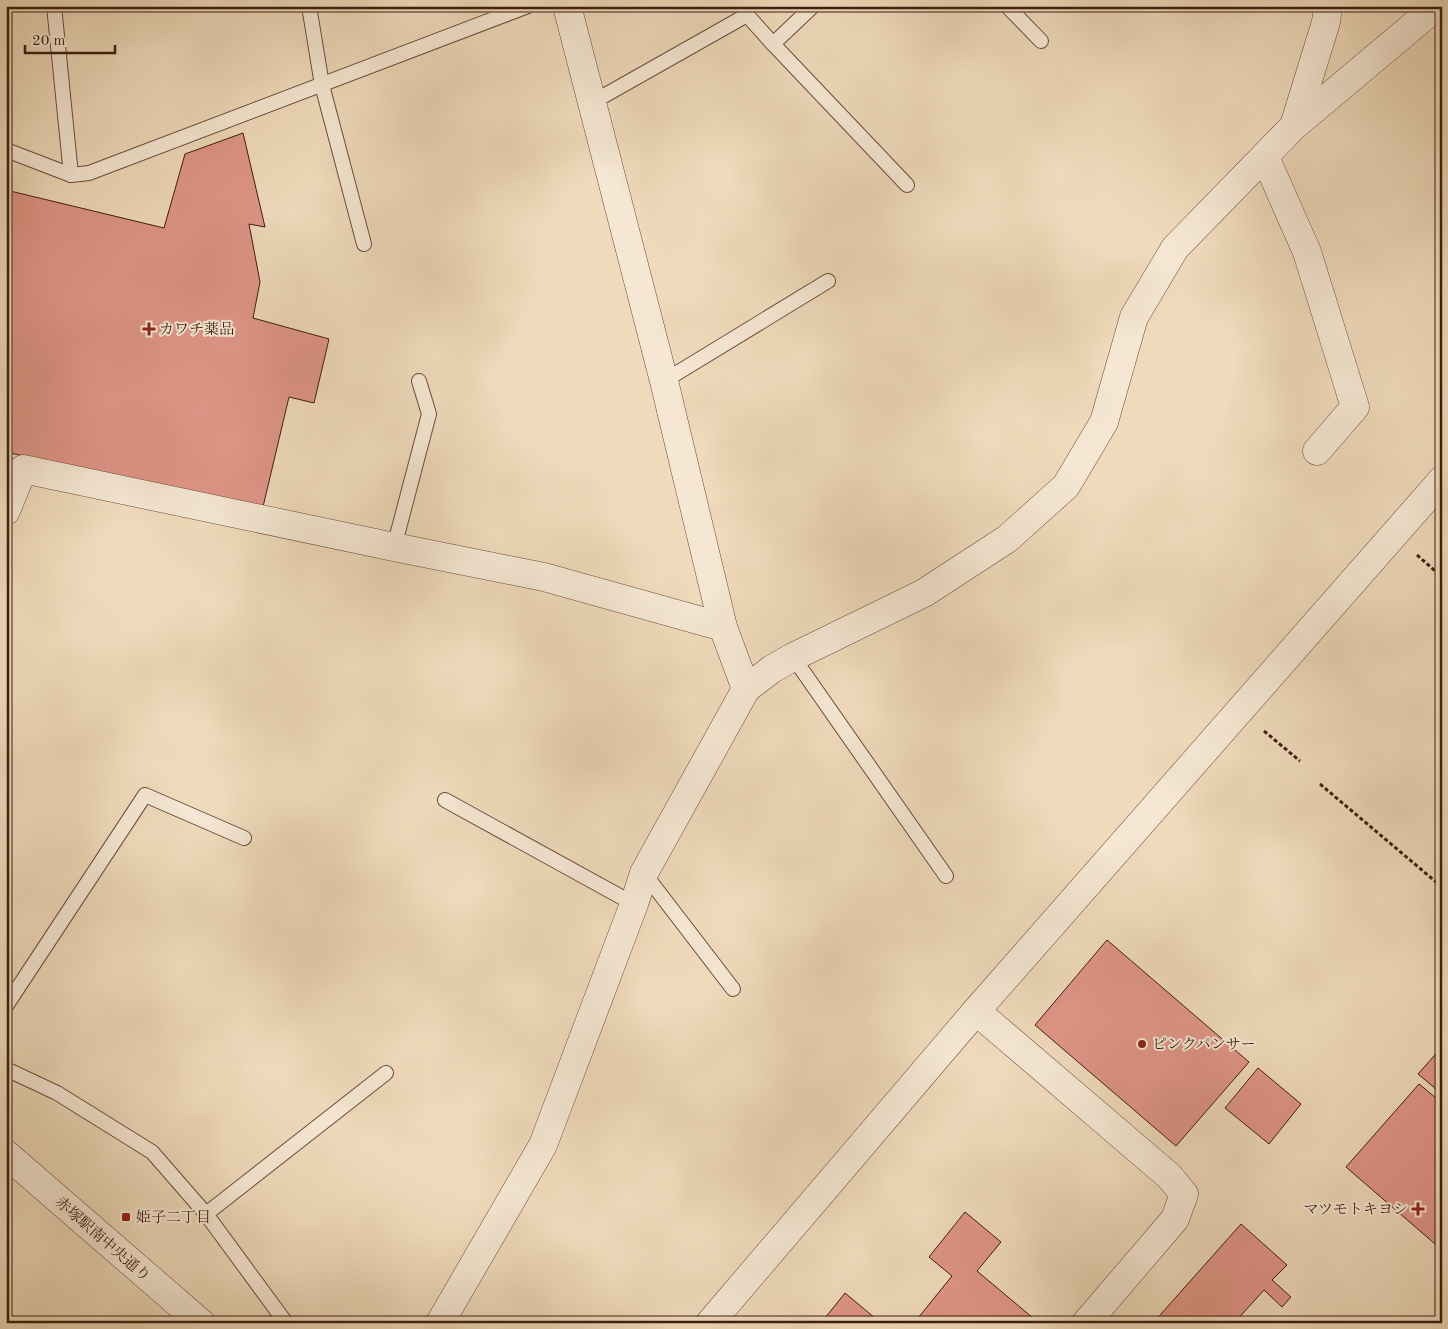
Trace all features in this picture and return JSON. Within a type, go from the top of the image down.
[{"type":"street","points":[[568,6],[664,381],[723,627],[746,689]]},
{"type":"street","points":[[1294,126],[1326,22],[1328,6]]},
{"type":"street","points":[[440,1323],[544,1145],[634,904],[644,872],[746,689],[772,669],[792,657],[924,593],[1007,538],[1066,486],[1104,422],[1134,317],[1175,248],[1294,126],[1437,6]]},
{"type":"street","points":[[1264,157],[1308,252],[1355,407],[1317,451]]},
{"type":"street","points":[[6,512],[13,480],[23,469],[544,577],[723,627]]},
{"type":"street","points":[[710,1323],[976,1011],[1442,480]]},
{"type":"street","points":[[976,1011],[1169,1176],[1184,1194],[1175,1220],[1086,1323]]},
{"type":"street","name":"赤塚駅南中央通り","points":[[6,1154],[201,1323]]},
{"type":"lane","points":[[54,6],[71,175]]},
{"type":"lane","points":[[309,6],[322,85],[364,244]]},
{"type":"lane","points":[[6,150],[71,175],[89,173],[528,6]]},
{"type":"lane","points":[[773,44],[813,6]]},
{"type":"lane","points":[[1007,6],[1041,41]]},
{"type":"lane","points":[[593,102],[746,15],[907,185]]},
{"type":"lane","points":[[664,381],[828,281]]},
{"type":"lane","points":[[394,547],[429,414],[419,382]]},
{"type":"lane","points":[[792,657],[946,876]]},
{"type":"lane","points":[[6,1006],[145,795],[244,838]]},
{"type":"lane","points":[[445,800],[634,904]]},
{"type":"lane","points":[[644,872],[733,989]]},
{"type":"lane","points":[[6,1069],[57,1092],[152,1152],[206,1214],[286,1323]]},
{"type":"lane","points":[[206,1214],[386,1073]]},
{"type":"path","points":[[1417,555],[1442,577]]},
{"type":"path","points":[[1264,731],[1300,761]]},
{"type":"path","points":[[1320,784],[1442,887]]},
{"type":"building","name":"カワチ薬品","points":[[243,133],[265,227],[249,224],[260,282],[253,318],[329,339],[314,403],[289,397],[262,511],[6,452],[6,190],[164,228],[185,154]]},
{"type":"building","name":"ピンクパンサー","points":[[1107,940],[1249,1062],[1176,1146],[1035,1025]]},
{"type":"building","points":[[1442,1047],[1442,1094],[1418,1074]]},
{"type":"building","points":[[1258,1068],[1301,1104],[1269,1144],[1225,1108]]},
{"type":"building","name":"マツモトキヨシ","points":[[1419,1084],[1442,1103],[1442,1250],[1346,1167]]},
{"type":"building","points":[[965,1212],[1001,1242],[977,1271],[1039,1323],[914,1323],[952,1276],[929,1257]]},
{"type":"building","points":[[1241,1224],[1287,1265],[1272,1280],[1291,1297],[1282,1307],[1264,1290],[1234,1323],[1153,1323]]},
{"type":"building","points":[[845,1293],[881,1323],[821,1323]]},
{"type":"place","name":"カワチ薬品","points":[[149,329]]},
{"type":"place","name":"ピンクパンサー","points":[[1142,1044]]},
{"type":"place","name":"マツモトキヨシ","points":[[1418,1209]]},
{"type":"place","name":"姫子二丁目","points":[[126,1217]]}]
